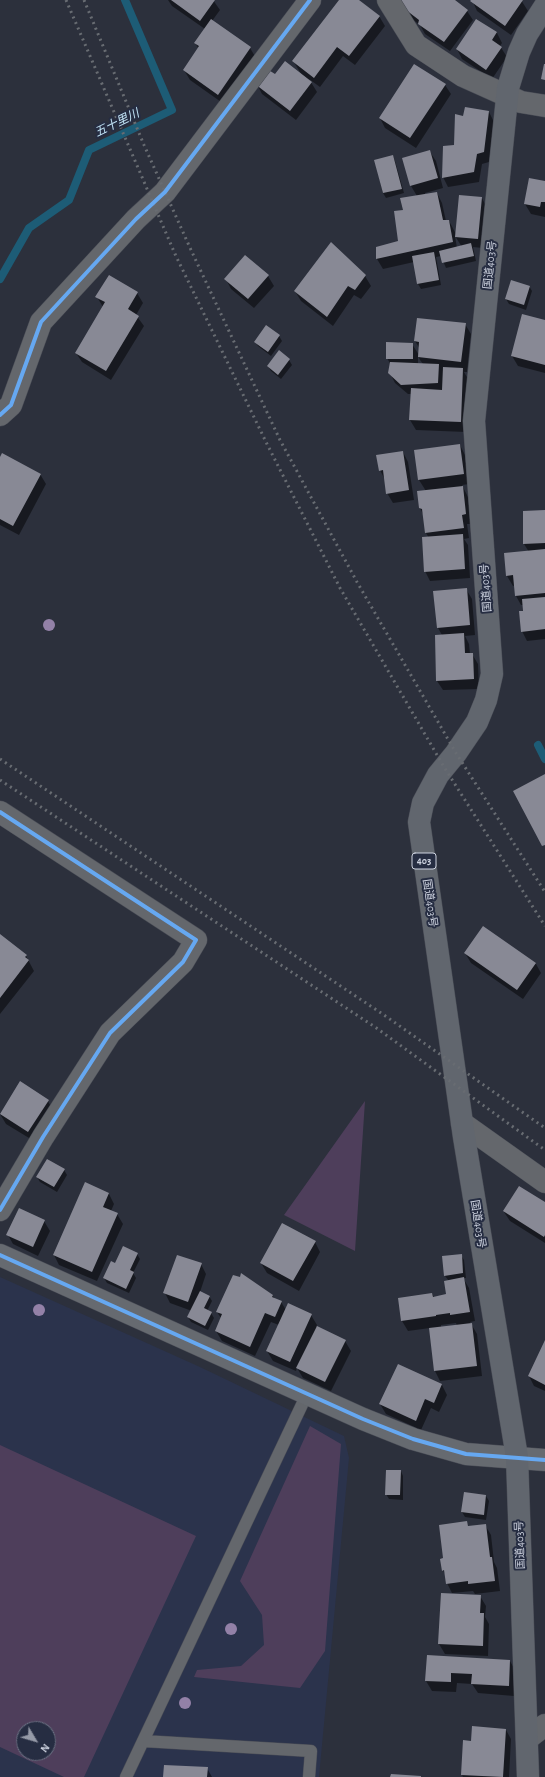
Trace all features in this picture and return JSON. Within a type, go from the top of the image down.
[{"type":"highway","name":"国道403号","points":[[528,1777],[528,1739],[517,1457],[462,1123],[419,822],[423,803],[438,775],[456,753],[476,722],[486,700],[492,674],[474,421],[508,88],[519,52],[527,34],[545,6]]},
{"type":"street","points":[[0,415],[10,405],[41,322],[136,219],[165,192],[310,0]]},
{"type":"street","points":[[388,0],[416,45],[463,76],[521,102],[545,106]]},
{"type":"street","points":[[0,812],[196,940],[183,962],[110,1033],[43,1137],[0,1210]]},
{"type":"street","points":[[462,1123],[545,1182]]},
{"type":"street","points":[[0,1255],[307,1394],[413,1439],[466,1454],[545,1460]]},
{"type":"street","points":[[528,1739],[545,1725]]},
{"type":"lane","points":[[126,1777],[307,1394]]},
{"type":"lane","points":[[143,1741],[311,1751],[309,1777]]},
{"type":"shaded area","points":[[365,1101],[355,1251],[284,1215]]},
{"type":"shaded area","points":[[0,1277],[200,1367],[344,1436],[349,1458],[319,1777],[0,1777]]},
{"type":"shaded area","points":[[310,1426],[341,1444],[325,1651],[300,1688],[194,1677],[197,1670],[241,1666],[264,1645],[262,1615],[240,1581]]},
{"type":"shaded area","points":[[0,1445],[196,1536],[84,1777],[64,1777],[30,1761],[56,1761],[56,1721],[16,1721],[16,1754],[0,1747]]},
{"type":"building","points":[[171,0],[215,0],[200,21]]},
{"type":"building","points":[[339,0],[359,0],[380,16],[349,56],[337,47],[314,78],[292,61]]},
{"type":"building","points":[[393,0],[455,0],[468,10],[444,42],[418,24],[419,20]]},
{"type":"building","points":[[523,0],[505,26],[470,1]]},
{"type":"building","points":[[211,19],[251,47],[218,95],[183,70],[199,46],[194,43]]},
{"type":"building","points":[[476,19],[497,32],[492,40],[502,47],[486,70],[456,49]]},
{"type":"building","points":[[285,61],[312,82],[290,111],[255,84],[267,69],[275,74]]},
{"type":"building","points":[[414,64],[446,84],[410,138],[379,118]]},
{"type":"building","points":[[545,64],[545,80],[541,79]]},
{"type":"building","points":[[465,107],[489,111],[484,152],[477,154],[474,172],[442,178],[443,146],[454,145],[455,114],[463,116]]},
{"type":"building","points":[[430,150],[438,178],[410,186],[402,158]]},
{"type":"building","points":[[393,155],[402,189],[383,193],[374,160]]},
{"type":"building","points":[[529,178],[545,181],[545,202],[541,202],[540,207],[524,204]]},
{"type":"building","points":[[437,192],[443,220],[449,220],[453,242],[376,259],[376,247],[398,241],[394,211],[403,210],[400,198]]},
{"type":"building","points":[[459,195],[482,197],[478,239],[455,237]]},
{"type":"building","points":[[331,242],[366,275],[355,290],[348,286],[327,317],[294,291]]},
{"type":"building","points":[[471,243],[474,256],[442,263],[439,251]]},
{"type":"building","points":[[434,252],[439,280],[417,284],[412,256]]},
{"type":"building","points":[[245,255],[269,275],[248,299],[224,279]]},
{"type":"building","points":[[109,275],[138,292],[128,309],[139,316],[106,371],[75,353],[105,302],[95,297]]},
{"type":"building","points":[[511,280],[530,286],[524,305],[505,299]]},
{"type":"building","points":[[522,314],[545,320],[545,365],[511,356]]},
{"type":"building","points":[[417,318],[466,323],[461,362],[418,357],[419,342],[414,341]]},
{"type":"building","points":[[266,325],[280,335],[268,352],[254,342]]},
{"type":"building","points":[[386,342],[413,343],[413,359],[386,359]]},
{"type":"building","points":[[279,350],[290,359],[278,375],[267,366]]},
{"type":"building","points":[[390,362],[439,364],[438,383],[401,385],[388,373]]},
{"type":"building","points":[[443,367],[463,368],[461,422],[409,420],[411,388],[442,390]]},
{"type":"building","points":[[460,444],[464,474],[418,480],[414,450]]},
{"type":"building","points":[[403,451],[409,490],[386,494],[383,470],[379,471],[376,455]]},
{"type":"building","points":[[2,453],[41,474],[13,526],[0,519],[0,457]]},
{"type":"building","points":[[463,486],[466,514],[462,515],[464,528],[425,533],[422,509],[419,508],[417,491]]},
{"type":"building","points":[[545,510],[545,543],[523,544],[523,511]]},
{"type":"building","points":[[463,534],[465,569],[424,572],[422,537]]},
{"type":"building","points":[[545,549],[545,593],[515,596],[513,575],[506,576],[504,553]]},
{"type":"building","points":[[467,588],[470,625],[437,628],[433,591]]},
{"type":"building","points":[[545,597],[545,629],[521,632],[519,611],[523,611],[522,599]]},
{"type":"building","points":[[464,633],[465,653],[473,653],[474,679],[436,681],[435,635]]},
{"type":"building","points":[[545,774],[545,845],[542,846],[513,791]]},
{"type":"building","points":[[483,926],[536,963],[517,990],[464,953]]},
{"type":"building","points":[[0,934],[27,955],[25,957],[29,960],[0,998]]},
{"type":"building","points":[[20,1081],[49,1100],[28,1132],[0,1114]]},
{"type":"building","points":[[47,1159],[65,1169],[54,1187],[36,1177]]},
{"type":"building","points":[[85,1182],[109,1193],[103,1207],[118,1213],[92,1272],[53,1255]]},
{"type":"building","points":[[519,1186],[545,1202],[544,1237],[503,1211]]},
{"type":"building","points":[[19,1208],[45,1220],[33,1247],[6,1235]]},
{"type":"building","points":[[282,1223],[316,1241],[293,1281],[260,1263]]},
{"type":"building","points":[[123,1246],[138,1253],[130,1270],[134,1272],[126,1289],[103,1278],[111,1261],[115,1263]]},
{"type":"building","points":[[462,1254],[463,1273],[444,1276],[442,1256]]},
{"type":"building","points":[[177,1255],[202,1263],[188,1302],[163,1293]]},
{"type":"building","points":[[241,1273],[273,1295],[272,1297],[282,1301],[275,1317],[265,1313],[250,1347],[215,1331],[222,1314],[216,1312],[233,1275],[240,1277]]},
{"type":"building","points":[[464,1277],[470,1312],[450,1315],[450,1313],[401,1321],[398,1298],[432,1293],[433,1297],[446,1294],[444,1281]]},
{"type":"building","points":[[200,1291],[210,1296],[204,1308],[212,1312],[205,1326],[187,1317]]},
{"type":"building","points":[[288,1303],[312,1314],[290,1362],[266,1351]]},
{"type":"building","points":[[472,1323],[477,1366],[434,1371],[429,1328]]},
{"type":"building","points":[[317,1326],[346,1340],[325,1382],[296,1368]]},
{"type":"building","points":[[545,1340],[545,1385],[528,1376]]},
{"type":"building","points":[[398,1364],[442,1384],[434,1403],[425,1399],[416,1421],[379,1404]]},
{"type":"building","points":[[386,1470],[401,1470],[400,1495],[385,1495]]},
{"type":"building","points":[[464,1492],[486,1495],[484,1515],[461,1512]]},
{"type":"building","points":[[467,1521],[468,1526],[486,1524],[495,1581],[468,1584],[468,1581],[446,1584],[444,1570],[442,1571],[440,1559],[443,1558],[439,1525]]},
{"type":"building","points":[[441,1593],[481,1595],[480,1613],[484,1613],[483,1646],[438,1644]]},
{"type":"building","points":[[427,1655],[510,1660],[509,1686],[471,1684],[472,1674],[451,1673],[451,1682],[425,1681]]},
{"type":"building","points":[[472,1726],[506,1729],[503,1777],[461,1775],[463,1740],[471,1741]]},
{"type":"building","points":[[164,1765],[208,1767],[207,1777],[163,1777]]},
{"type":"building","points":[[391,1774],[421,1776],[421,1777],[390,1777]]},
{"type":"waterway","name":"五十里川","points":[[0,279],[29,228],[69,200],[89,150],[172,110],[125,0]]},
{"type":"waterway","points":[[538,745],[545,759]]},
{"type":"railway","points":[[66,0],[175,254],[267,444],[340,588],[444,767],[545,926]]},
{"type":"railway","points":[[84,0],[144,145],[191,250],[280,440],[357,582],[456,753],[545,892]]},
{"type":"railway","points":[[0,759],[384,1015],[545,1128]]},
{"type":"railway","points":[[0,780],[375,1027],[545,1150]]},
{"type":"cycle path","points":[[0,415],[11,405],[41,322],[136,219],[165,192],[310,0]]},
{"type":"cycle path","points":[[0,812],[196,940],[183,962],[110,1033],[43,1137],[0,1210]]},
{"type":"cycle path","points":[[0,1255],[363,1419],[413,1439],[466,1454],[545,1460]]}]
